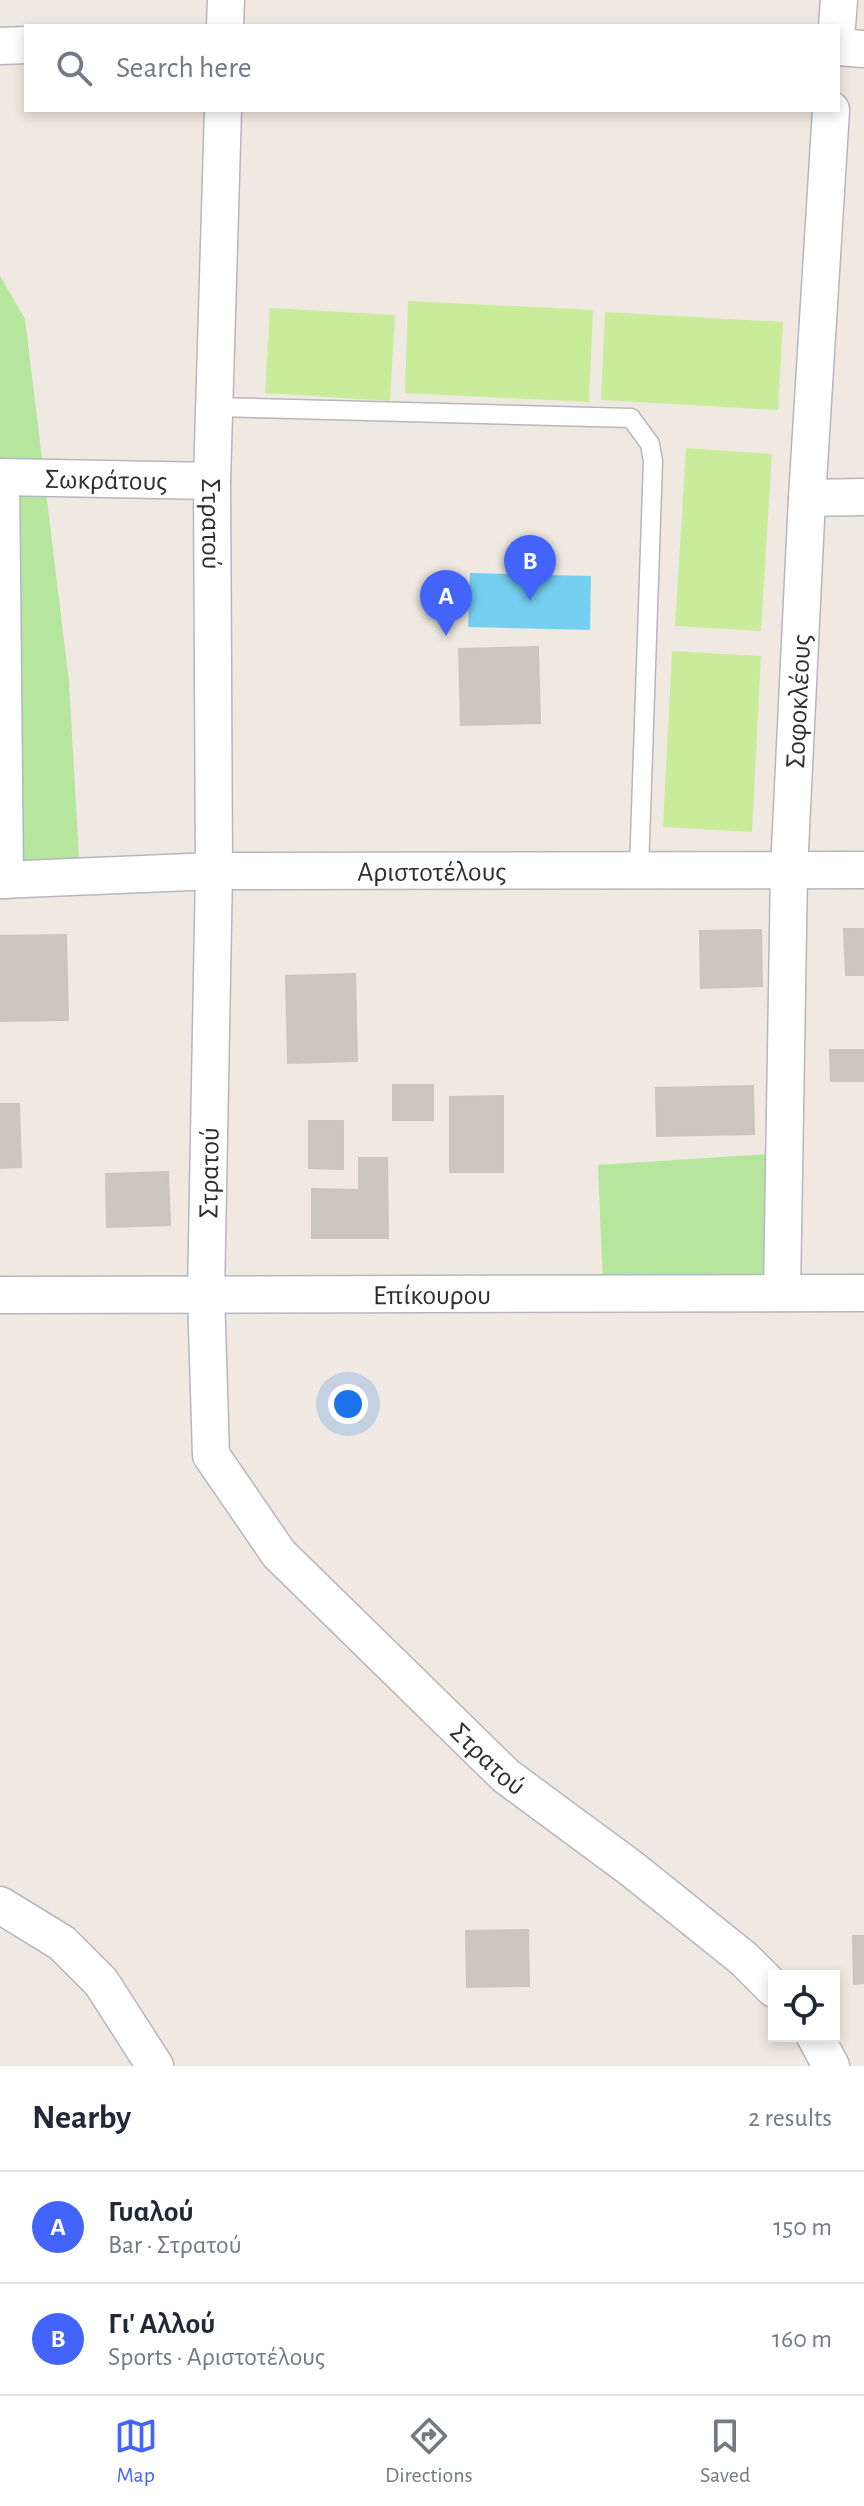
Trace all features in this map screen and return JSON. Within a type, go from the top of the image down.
[{"type":"street","points":[[225,24],[226,0]]},
{"type":"street","points":[[837,24],[839,0]]},
{"type":"street","points":[[0,46],[24,45]]},
{"type":"street","points":[[840,47],[864,49]]},
{"type":"street","name":"Στρατού","points":[[223,112],[212,481],[214,871],[206,1295],[211,1455],[279,1554],[506,1776],[632,1869],[744,1959],[768,1983]]},
{"type":"street","name":"Σοφοκλέους","points":[[782,1293],[789,870],[807,498],[831,112]]},
{"type":"street","points":[[0,477],[3,880]]},
{"type":"street","name":"Σωκράτους","points":[[0,477],[212,481]]},
{"type":"street","points":[[807,498],[864,497]]},
{"type":"street","name":"Αριστοτέλους","points":[[3,880],[214,871],[864,870]]},
{"type":"street","name":"Επίκουρου","points":[[0,1295],[864,1293]]},
{"type":"street","points":[[0,1905],[62,1943],[101,1982],[155,2066]]},
{"type":"street","points":[[818,2042],[831,2066]]},
{"type":"lane","points":[[214,407],[631,418],[642,429],[653,461],[639,870]]},
{"type":"green space","points":[[0,276],[25,319],[69,682],[81,895],[0,896]]},
{"type":"green space","points":[[408,301],[593,310],[589,402],[405,393]]},
{"type":"green space","points":[[270,308],[395,315],[390,401],[265,393]]},
{"type":"green space","points":[[605,312],[783,322],[778,410],[601,400]]},
{"type":"green space","points":[[686,448],[772,454],[761,631],[675,626]]},
{"type":"green space","points":[[672,651],[761,656],[752,832],[663,827]]},
{"type":"green space","points":[[768,1154],[771,1306],[604,1309],[598,1165]]},
{"type":"water","points":[[470,573],[591,576],[590,630],[468,627]]},
{"type":"building","points":[[538,647],[540,723],[461,725],[459,649]]},
{"type":"building","points":[[844,929],[864,929],[864,975],[846,975]]},
{"type":"building","points":[[761,930],[762,986],[701,988],[700,931]]},
{"type":"building","points":[[66,935],[68,1020],[0,1021],[0,936]]},
{"type":"building","points":[[355,974],[357,1061],[288,1063],[286,976]]},
{"type":"building","points":[[830,1050],[864,1050],[864,1081],[831,1081]]},
{"type":"building","points":[[393,1085],[433,1085],[433,1120],[393,1120]]},
{"type":"building","points":[[753,1086],[754,1134],[657,1136],[656,1088]]},
{"type":"building","points":[[503,1096],[503,1172],[450,1172],[450,1097]]},
{"type":"building","points":[[0,1104],[19,1104],[21,1167],[0,1168]]},
{"type":"building","points":[[309,1121],[343,1121],[343,1169],[309,1168]]},
{"type":"building","points":[[359,1158],[387,1158],[388,1238],[312,1238],[312,1189],[359,1190]]},
{"type":"building","points":[[168,1172],[170,1225],[107,1227],[106,1174]]},
{"type":"building","points":[[528,1930],[529,1986],[467,1987],[466,1931]]},
{"type":"building","points":[[853,1936],[864,1936],[864,1983],[854,1984]]},
{"type":"place","name":"Γι' Αλλού","points":[[530,601]]},
{"type":"place","name":"Γυαλού","points":[[446,636]]}]
